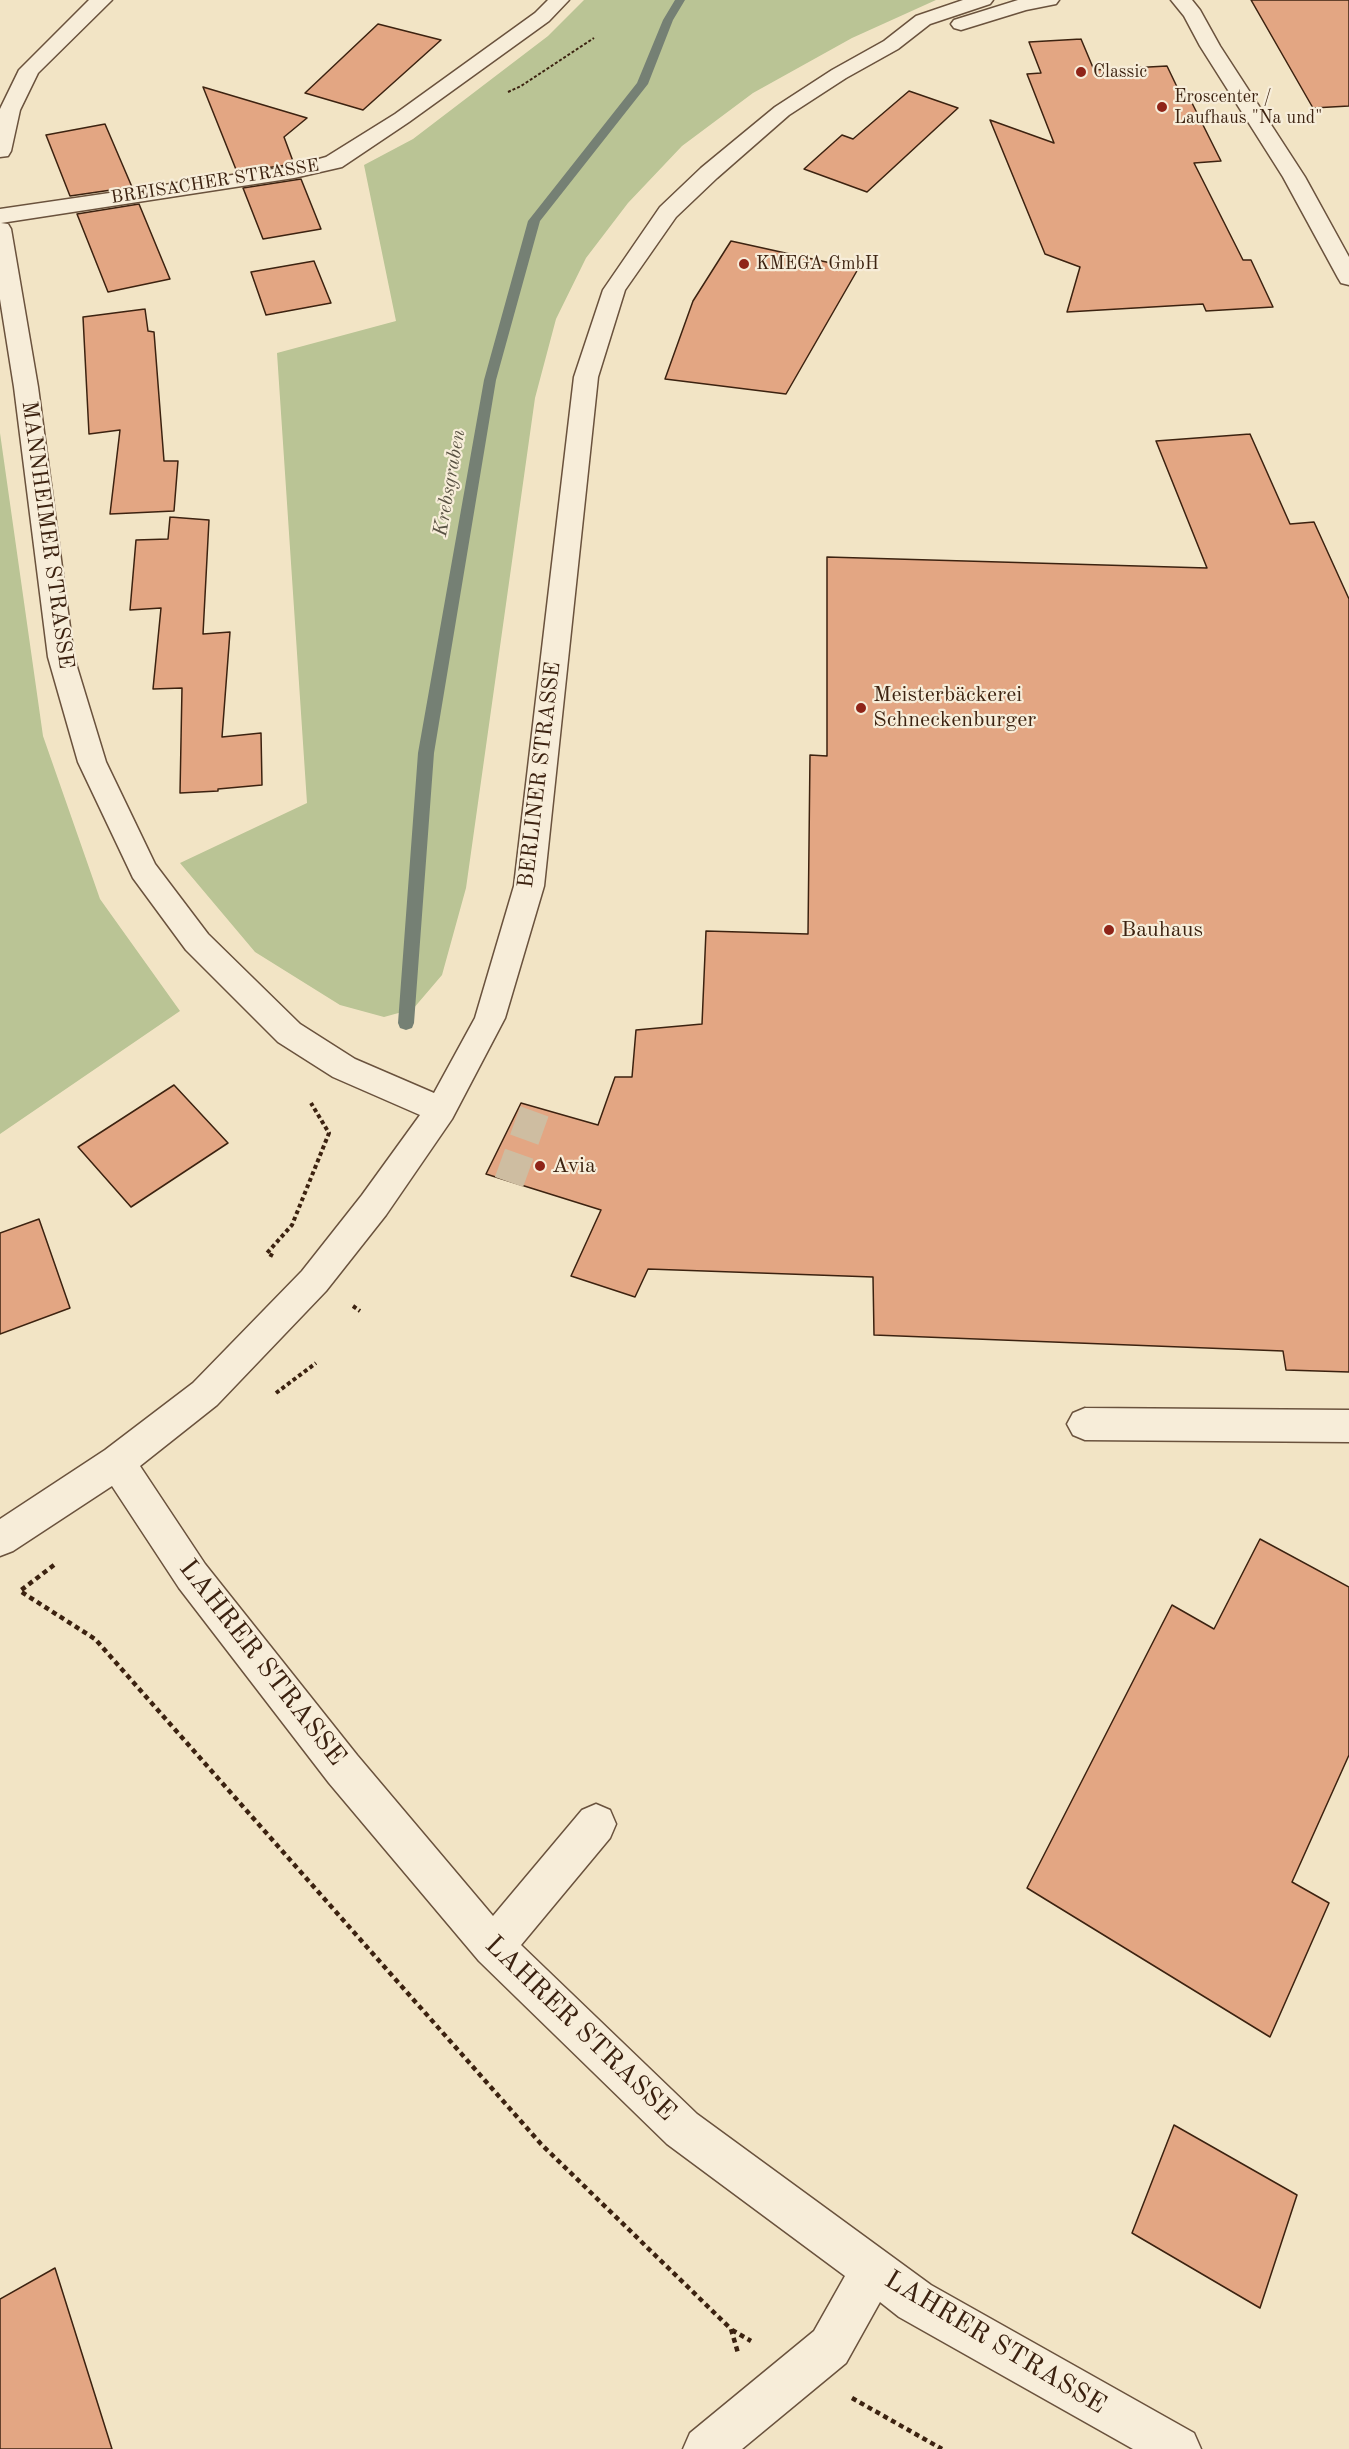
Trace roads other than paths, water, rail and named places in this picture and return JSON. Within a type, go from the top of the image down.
[{"type":"street","name":"BREISACHER STRASSE","points":[[0,216],[294,172],[334,162],[440,91],[542,17],[559,0]]},
{"type":"street","name":"BERLINER STRASSE","points":[[0,1539],[118,1462],[205,1394],[314,1281],[374,1205],[441,1110],[479,1042],[490,1018],[529,886],[586,377],[614,290],[668,212],[709,173],[782,111],[891,45],[923,20],[983,0]]},
{"type":"street","name":"BERLINER STRASSE","points":[[891,45],[1022,5],[1049,0]]},
{"type":"street","points":[[1181,0],[1193,14],[1215,55],[1294,177],[1349,278]]},
{"type":"street","points":[[0,151],[10,110],[28,70],[89,4]]},
{"type":"street","name":"MANNHEIMER STRASSE","points":[[0,229],[26,387],[61,657],[92,762],[143,870],[197,942],[289,1033],[344,1068],[441,1110]]},
{"type":"street","points":[[1085,1424],[1349,1426]]},
{"type":"street","name":"LAHRER STRASSE","points":[[118,1462],[140,1500],[192,1576],[343,1769],[493,1947],[682,2129],[915,2301],[1178,2449]]},
{"type":"street","points":[[493,1947],[596,1824]]},
{"type":"street","points":[[706,2449],[830,2347],[873,2270]]},
{"type":"waterway","name":"Krebsgraben","points":[[406,1023],[426,753],[490,380],[534,221],[642,84],[668,20],[680,0]]},
{"type":"tunnel","points":[[509,1182],[536,1107]]},
{"type":"place","name":"Classic","points":[[1081,72]]},
{"type":"place","name":"Eroscenter / Laufhaus \"Na und\"","points":[[1162,107]]},
{"type":"place","name":"KMEGA GmbH","points":[[744,264]]},
{"type":"place","name":"Meisterbäckerei Schneckenburger","points":[[861,708]]},
{"type":"place","name":"Bauhaus","points":[[1109,930]]},
{"type":"place","name":"Avia","points":[[540,1166]]}]
